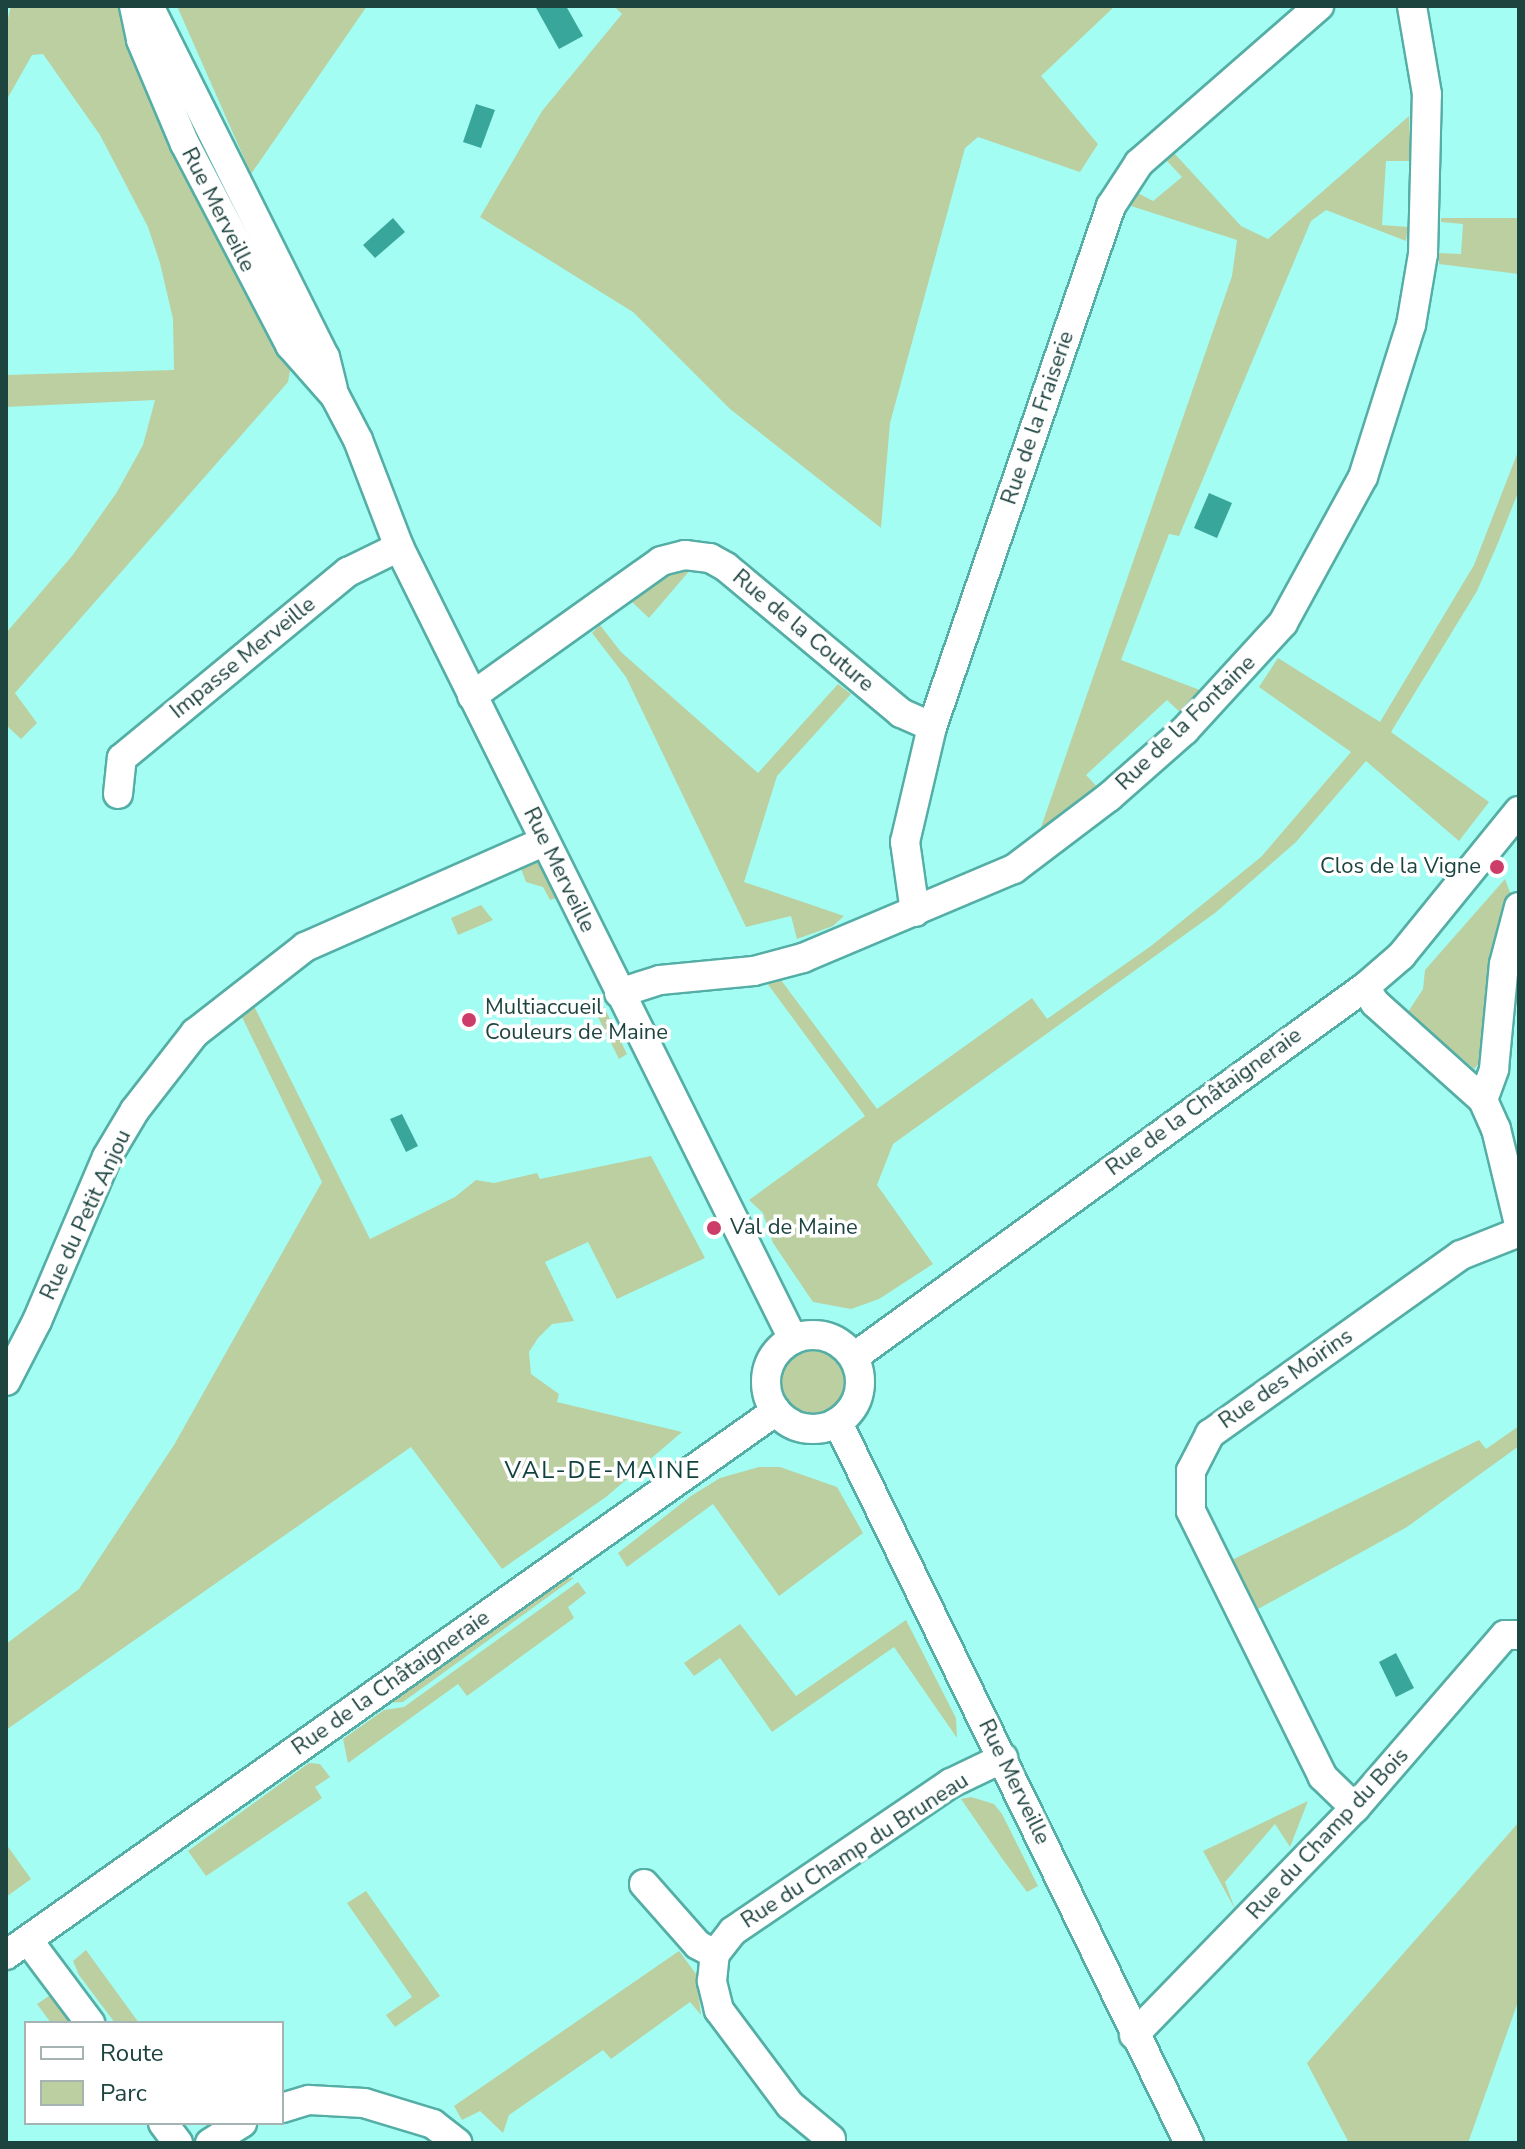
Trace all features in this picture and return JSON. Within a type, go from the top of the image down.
[{"type":"street","name":"Rue Merveille","points":[[134,6],[141,40],[185,144],[243,260],[290,345],[335,396]]},
{"type":"street","name":"Rue Merveille","points":[[149,6],[325,357],[335,396],[387,505],[399,547],[793,1339]]},
{"type":"street","name":"Rue de la Fraiserie","points":[[915,912],[905,842],[932,727],[1111,206],[1139,163],[1319,6]]},
{"type":"street","name":"Rue de la Fontaine","points":[[619,993],[660,980],[754,971],[848,942],[1014,869],[1109,797],[1236,680],[1283,623],[1363,477],[1393,393],[1423,254],[1427,94],[1412,6]]},
{"type":"street","name":"Impasse Merveille","points":[[118,794],[122,758],[348,572],[399,547]]},
{"type":"street","name":"Rue de la Couture","points":[[472,696],[661,561],[685,555],[710,558],[726,567],[901,713],[932,727]]},
{"type":"street","name":"Rue de la Châtaigneraie","points":[[854,1357],[1365,987],[1401,956],[1519,811]]},
{"type":"street","name":"Rue du Petit Anjou","points":[[6,1381],[37,1321],[107,1157],[135,1110],[195,1033],[305,947],[545,841]]},
{"type":"street","points":[[1483,1100],[1494,1069],[1504,964],[1519,907]]},
{"type":"street","points":[[1365,987],[1375,1003],[1483,1100],[1496,1129],[1519,1224]]},
{"type":"street","name":"Rue des Moirins","points":[[1355,1808],[1323,1777],[1191,1511],[1191,1471],[1210,1434],[1461,1255],[1519,1232]]},
{"type":"street","points":[[815,1335],[831,1338],[854,1357],[859,1393],[838,1423],[808,1429],[776,1411],[767,1390],[769,1367],[793,1339],[815,1335]]},
{"type":"street","name":"Rue de la Châtaigneraie","points":[[17,1947],[776,1411]]},
{"type":"street","name":"Rue Merveille","points":[[838,1423],[1189,2143]]},
{"type":"street","name":"Rue du Champ du Bois","points":[[1134,2035],[1355,1808],[1505,1635],[1519,1635]]},
{"type":"street","name":"Rue du Champ du Bruneau","points":[[715,1954],[733,1931],[951,1783],[1003,1758]]},
{"type":"street","points":[[644,1884],[698,1945],[715,1954],[712,1981],[719,2010],[790,2105],[831,2139]]},
{"type":"street","points":[[17,1947],[88,2021]]},
{"type":"street","points":[[284,2107],[309,2100],[364,2103],[433,2124],[457,2143]]},
{"type":"street","points":[[164,2125],[178,2143]]},
{"type":"street","points":[[210,2143],[239,2125]]},
{"type":"green space","points":[[11,6],[121,6],[292,360],[288,382],[15,693],[37,723],[21,739],[6,725],[6,633],[72,556],[117,492],[143,445],[155,400],[6,407],[6,375],[174,370],[173,319],[160,263],[148,227],[100,135],[43,54],[32,55],[6,101],[6,26]]},
{"type":"green space","points":[[177,6],[367,6],[251,174]]},
{"type":"green space","points":[[614,6],[1115,6],[1041,76],[1098,144],[1080,172],[978,137],[965,148],[890,423],[881,528],[730,409],[633,312],[480,217],[542,111],[622,14]]},
{"type":"green space","points":[[1409,116],[1411,161],[1386,161],[1382,225],[1408,227],[1406,241],[1326,210],[1311,221],[1179,536],[1169,534],[1121,660],[1205,692],[1184,716],[1167,700],[1086,775],[1101,791],[1039,833],[1232,276],[1237,240],[1128,205],[1134,191],[1153,201],[1182,177],[1166,160],[1175,154],[1241,226],[1268,239]]},
{"type":"green space","points":[[1441,218],[1519,218],[1519,274],[1439,264],[1439,253],[1461,254],[1463,224],[1441,222]]},
{"type":"green space","points":[[1519,449],[1519,490],[1477,591],[1391,732],[1489,802],[1459,841],[1366,761],[1296,842],[1215,913],[893,1144],[877,1185],[933,1264],[879,1299],[851,1309],[813,1302],[773,1243],[763,1213],[749,1200],[865,1116],[764,979],[778,976],[877,1109],[1032,998],[1047,1019],[1151,946],[1261,857],[1351,752],[1259,687],[1278,658],[1380,722],[1474,565]]},
{"type":"green space","points":[[691,569],[649,618],[632,602],[669,574]]},
{"type":"green space","points":[[600,625],[621,652],[758,773],[838,684],[851,694],[777,776],[744,882],[844,916],[833,926],[797,939],[791,916],[746,927],[626,677],[592,633]]},
{"type":"green space","points":[[533,860],[545,865],[560,897],[550,900],[543,887],[526,882],[520,866]]},
{"type":"green space","points":[[1505,879],[1511,895],[1491,971],[1483,1059],[1474,1069],[1408,1012],[1423,989],[1425,970]]},
{"type":"green space","points":[[481,905],[493,920],[458,935],[451,918]]},
{"type":"green space","points":[[253,1004],[370,1239],[455,1197],[476,1180],[494,1183],[537,1173],[540,1179],[651,1156],[705,1258],[617,1299],[588,1242],[545,1262],[574,1321],[552,1324],[538,1338],[529,1352],[531,1374],[559,1394],[557,1402],[682,1432],[606,1497],[502,1569],[411,1447],[6,1730],[6,1644],[79,1589],[174,1445],[322,1182],[240,1013]]},
{"type":"green space","points":[[604,1007],[627,1054],[619,1059],[595,1011]]},
{"type":"green space","points":[[813,1347],[837,1357],[847,1381],[837,1405],[813,1415],[789,1405],[779,1381],[789,1357]]},
{"type":"green space","points":[[1519,1426],[1519,1446],[1407,1527],[1258,1609],[1232,1560],[1479,1440],[1486,1449]]},
{"type":"green space","points":[[759,1467],[780,1467],[837,1487],[863,1533],[779,1596],[713,1504],[627,1567],[618,1553],[691,1496],[720,1478]]},
{"type":"green space","points":[[561,1577],[574,1578],[403,1702],[385,1703]]},
{"type":"green space","points":[[578,1582],[586,1593],[568,1607],[574,1618],[467,1696],[458,1684],[348,1763],[343,1739],[384,1710],[404,1707]]},
{"type":"green space","points":[[906,1620],[956,1718],[957,1738],[894,1647],[772,1732],[720,1658],[694,1676],[684,1663],[740,1624],[796,1696]]},
{"type":"green space","points":[[309,1763],[320,1764],[330,1777],[315,1787],[322,1798],[206,1876],[188,1851]]},
{"type":"green space","points":[[971,1797],[994,1804],[1002,1814],[1038,1886],[1027,1892],[961,1799]]},
{"type":"green space","points":[[1308,1801],[1290,1847],[1275,1824],[1225,1882],[1235,1909],[1203,1851]]},
{"type":"green space","points":[[1519,1822],[1519,1999],[1468,2143],[1349,2143],[1307,2063]]},
{"type":"green space","points":[[6,1844],[31,1879],[6,1897]]},
{"type":"green space","points":[[366,1891],[440,1996],[395,2027],[386,2015],[412,1997],[347,1903]]},
{"type":"green space","points":[[86,1950],[138,2021],[114,2021],[79,1975],[73,1961]]},
{"type":"green space","points":[[679,1951],[696,1974],[701,2015],[690,2002],[611,2059],[603,2050],[509,2115],[503,2133],[480,2111],[462,2120],[454,2106]]},
{"type":"green space","points":[[52,1994],[72,2021],[50,2021],[37,2004]]},
{"type":"shaded area","points":[[535,6],[566,6],[583,36],[559,49]]},
{"type":"shaded area","points":[[476,104],[495,110],[481,148],[463,142]]},
{"type":"shaded area","points":[[393,218],[405,232],[375,258],[363,245]]},
{"type":"shaded area","points":[[1209,493],[1232,503],[1217,538],[1194,528]]},
{"type":"shaded area","points":[[402,1114],[418,1146],[406,1152],[390,1119]]},
{"type":"shaded area","points":[[1396,1653],[1414,1688],[1396,1697],[1379,1662]]},
{"type":"place","name":"Clos de la Vigne","points":[[1497,867]]},
{"type":"place","name":"Multiaccueil Couleurs de Maine","points":[[469,1020]]},
{"type":"place","name":"Val de Maine","points":[[714,1228]]},
{"type":"district","name":"VAL-DE-MAINE","points":[[603,1471]]}]
